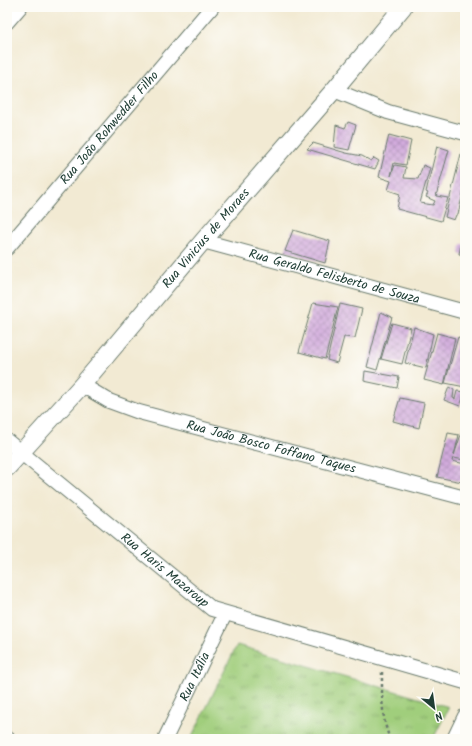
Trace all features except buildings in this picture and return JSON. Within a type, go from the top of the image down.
[{"type":"street","points":[[7,22],[20,7]]},
{"type":"street","name":"Rua João Rohwedder Filho","points":[[7,248],[212,7]]},
{"type":"street","name":"Rua Vinicius de Moraes","points":[[7,468],[82,385],[403,7]]},
{"type":"street","points":[[334,90],[388,112],[465,133]]},
{"type":"street","name":"Rua Geraldo Felisberto de Souza","points":[[203,241],[465,312]]},
{"type":"street","name":"Rua João Bosco Foffano Taques","points":[[82,385],[109,401],[139,412],[465,498]]},
{"type":"street","name":"Rua Haris Mazaroup","points":[[7,441],[212,610],[383,660],[465,682]]},
{"type":"street","name":"Rua Itália","points":[[165,739],[225,614]]},
{"type":"street","points":[[454,739],[465,716]]},
{"type":"path","points":[[383,660],[382,700],[386,728],[390,739]]},
{"type":"green space","points":[[237,645],[449,707],[433,739],[191,739]]}]
